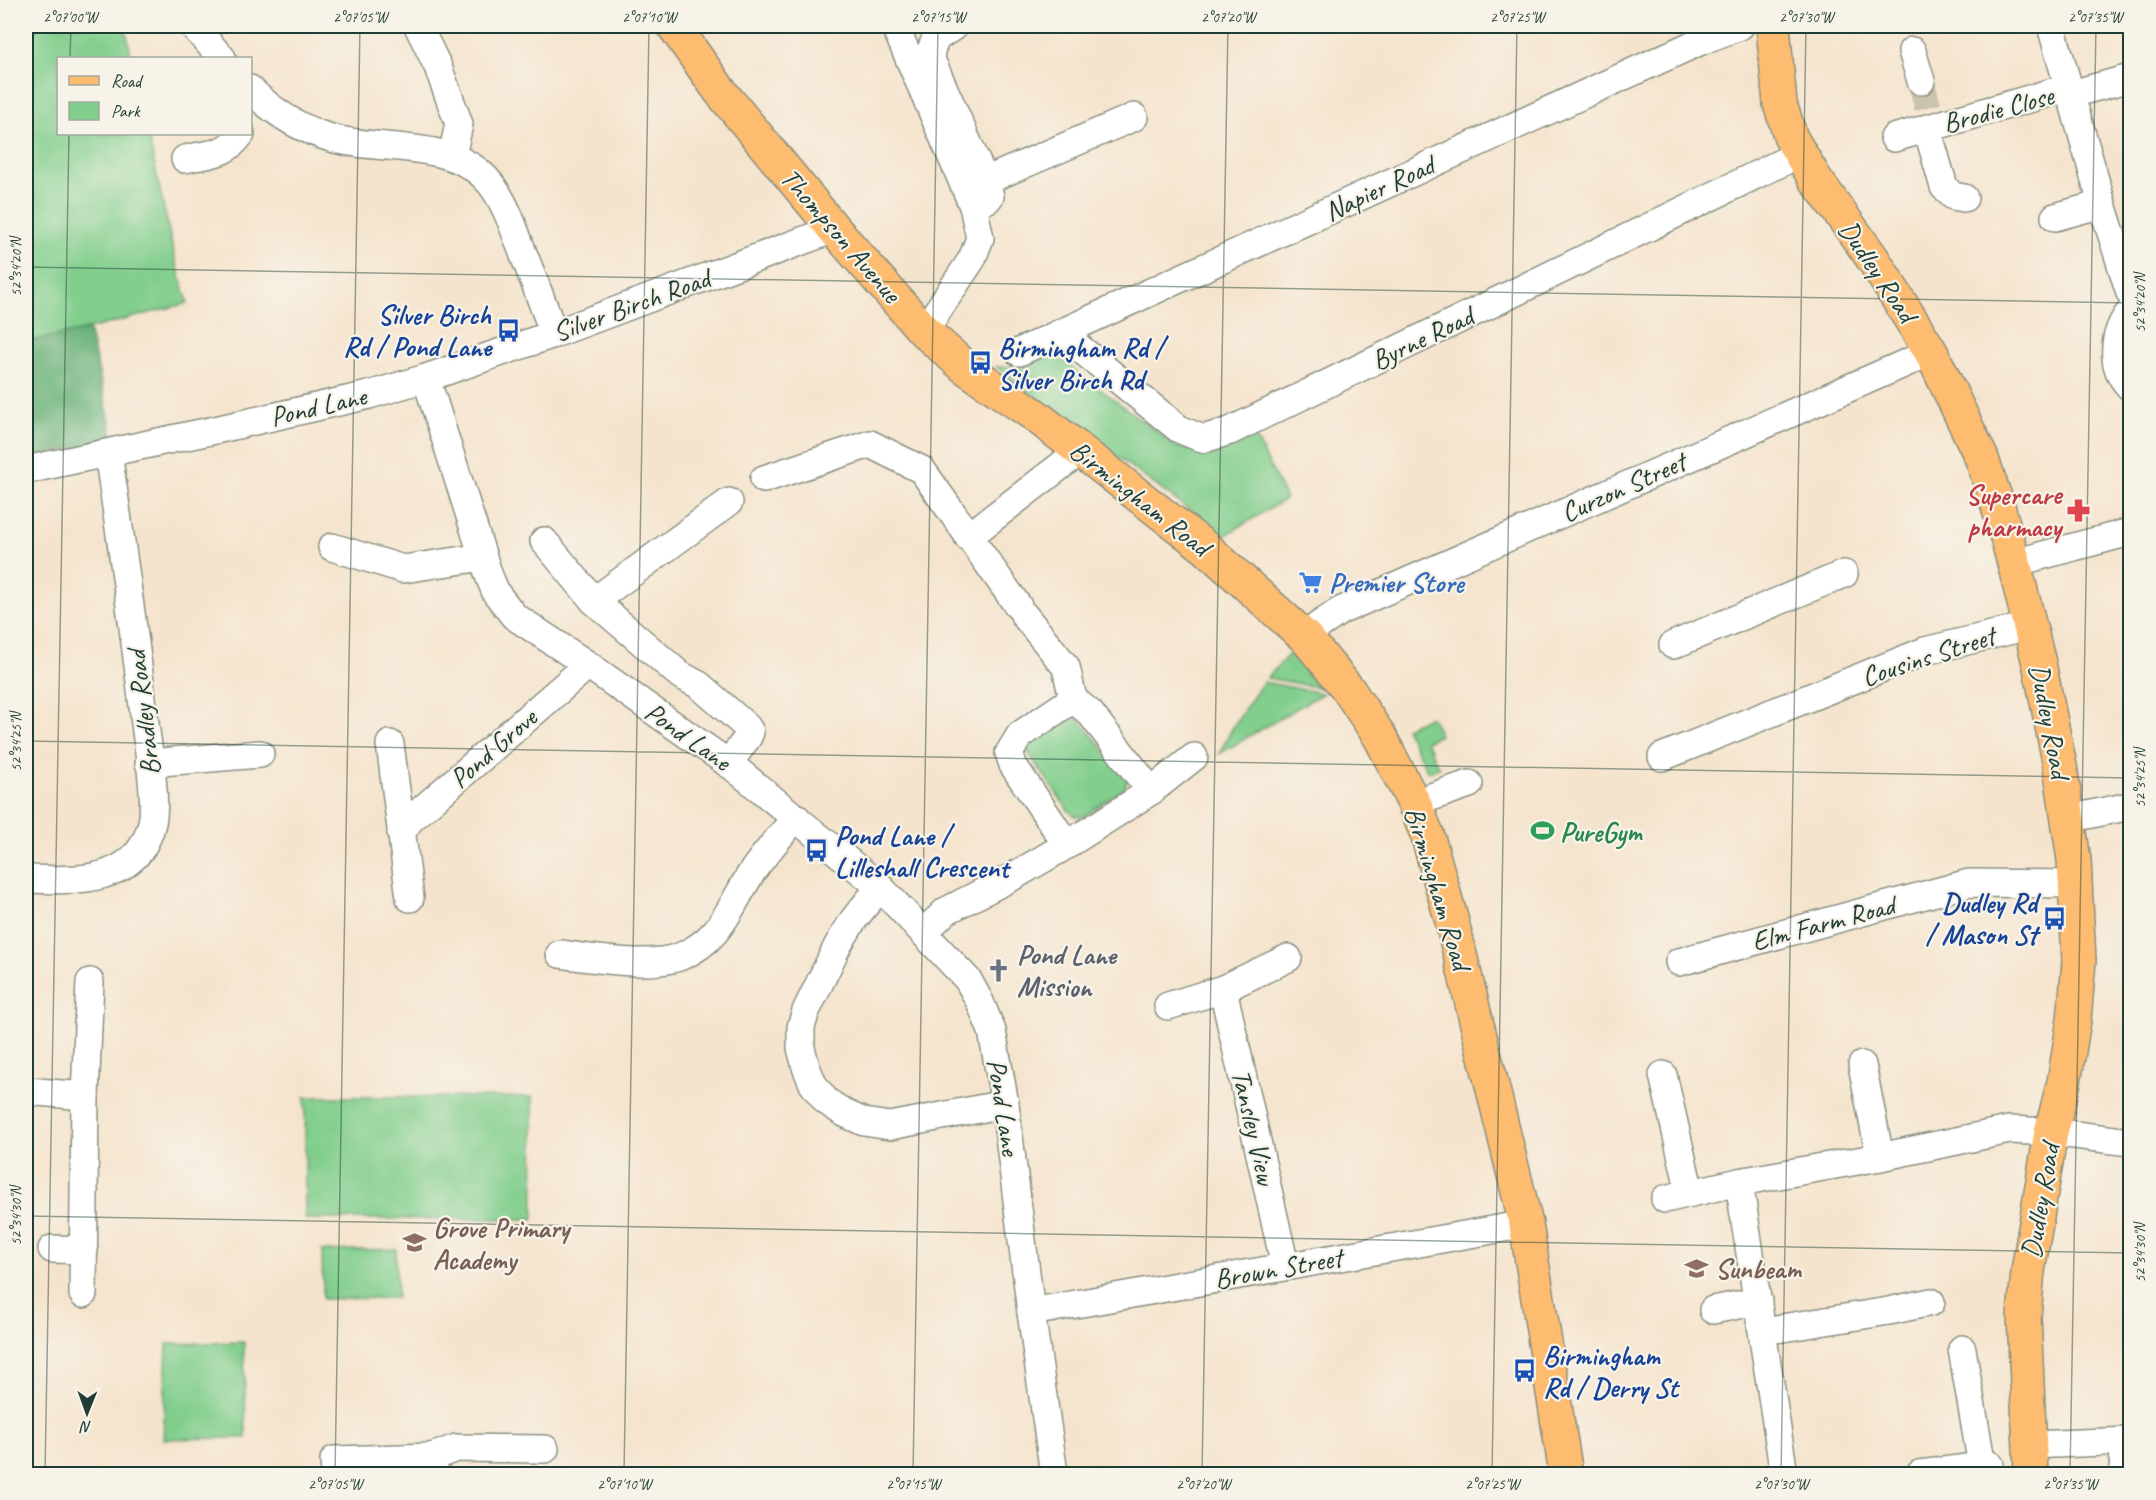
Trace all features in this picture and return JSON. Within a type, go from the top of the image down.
[{"type":"main road","name":"Thompson Avenue","points":[[674,26],[720,91],[834,229],[924,331],[966,368],[1036,416]]},
{"type":"main road","name":"Dudley Road","points":[[1773,26],[1780,104],[1784,120],[1799,154],[1873,259],[1930,352],[1982,459],[2014,563],[2053,726],[2068,819],[2075,884],[2079,962],[2074,1020],[2064,1082],[2051,1132],[2034,1227],[2024,1316],[2030,1460]]},
{"type":"main road","name":"Birmingham Road","points":[[1036,416],[1206,548],[1306,638],[1348,688],[1380,737],[1414,803],[1436,862],[1526,1224],[1566,1474]]},
{"type":"street","points":[[193,26],[221,57]]},
{"type":"street","points":[[418,26],[438,67],[459,124],[452,156]]},
{"type":"street","points":[[895,26],[920,58],[955,138],[980,238],[972,259],[924,331]]},
{"type":"street","name":"Napier Road","points":[[1019,352],[1700,33],[1740,26]]},
{"type":"street","points":[[2051,26],[2130,293]]},
{"type":"street","points":[[920,58],[936,38],[953,27]]},
{"type":"street","points":[[1912,51],[1921,81]]},
{"type":"street","name":"Brodie Close","points":[[1894,138],[1929,121],[2060,90],[2079,92],[2130,78]]},
{"type":"street","points":[[255,104],[331,138],[452,156],[482,174],[500,198],[554,334]]},
{"type":"street","points":[[985,181],[1134,117]]},
{"type":"street","name":"Brodie Close","points":[[1929,121],[1944,187],[1953,195],[1964,198]]},
{"type":"street","points":[[185,159],[224,151],[233,145],[240,135]]},
{"type":"street","points":[[955,138],[985,181],[990,196],[973,206]]},
{"type":"street","name":"Byrne Road","points":[[1061,333],[1179,429],[1203,439],[1230,431],[1799,154]]},
{"type":"street","points":[[2055,217],[2102,204]]},
{"type":"street","name":"Silver Birch Road","points":[[426,378],[554,334],[834,229]]},
{"type":"street","points":[[2123,390],[2116,359],[2116,343],[2119,331],[2130,312]]},
{"type":"street","name":"Curzon Street","points":[[1318,626],[1340,611],[1930,352]]},
{"type":"street","name":"Pond Lane","points":[[26,470],[369,395],[426,378],[496,593],[514,616],[728,764],[796,817],[880,887],[968,980],[992,1031],[1005,1104],[1054,1474]]},
{"type":"street","points":[[764,479],[870,444],[922,470],[1021,610],[1066,666],[1073,699],[1090,713],[1150,791]]},
{"type":"street","points":[[968,537],[1080,451]]},
{"type":"street","name":"Bradley Road","points":[[26,879],[68,880],[104,874],[122,866],[136,856],[146,838],[153,816],[138,665],[108,453]]},
{"type":"street","points":[[594,601],[729,502]]},
{"type":"street","points":[[2014,563],[2130,532]]},
{"type":"street","points":[[544,542],[594,601],[680,675],[699,685],[747,727],[750,732],[748,737],[728,764]]},
{"type":"street","points":[[332,547],[403,569],[483,557]]},
{"type":"street","points":[[1673,645],[1844,574]]},
{"type":"street","name":"Cousins Street","points":[[1662,757],[1925,651],[2029,626]]},
{"type":"street","name":"Pond Grove","points":[[401,833],[410,820],[588,665]]},
{"type":"street","points":[[1067,845],[1013,765],[1009,753],[1020,735],[1073,699]]},
{"type":"street","points":[[390,744],[410,898]]},
{"type":"street","points":[[149,763],[260,754]]},
{"type":"street","points":[[924,932],[946,911],[1067,845],[1150,791],[1194,757]]},
{"type":"street","points":[[1414,803],[1469,784]]},
{"type":"street","points":[[2068,819],[2130,806]]},
{"type":"street","points":[[560,954],[605,960],[650,961],[678,957],[707,942],[722,924],[751,874],[796,817]]},
{"type":"street","name":"Elm Farm Road","points":[[1679,962],[1969,883],[2075,884]]},
{"type":"street","points":[[880,887],[849,928],[806,1011],[801,1027],[801,1047],[813,1084],[826,1101],[844,1113],[864,1122],[890,1126],[1005,1104]]},
{"type":"street","points":[[1168,1006],[1233,983],[1288,958]]},
{"type":"street","points":[[83,1294],[86,1050],[90,982]]},
{"type":"street","name":"Tansley View","points":[[1233,983],[1285,1266]]},
{"type":"street","points":[[1862,1065],[1880,1157]]},
{"type":"street","points":[[1663,1075],[1677,1196],[1739,1182],[2009,1131],[2051,1132],[2130,1142]]},
{"type":"street","points":[[26,1091],[85,1096]]},
{"type":"street","points":[[1739,1182],[1784,1474]]},
{"type":"street","name":"Brown Street","points":[[1031,1312],[1526,1224]]},
{"type":"street","points":[[52,1250],[84,1250]]},
{"type":"street","points":[[1713,1310],[1758,1302]]},
{"type":"street","points":[[1763,1331],[1846,1319],[1931,1302]]},
{"type":"street","points":[[1920,1474],[1986,1466],[1975,1422],[1962,1349]]},
{"type":"street","points":[[2030,1460],[2127,1441],[2123,1473],[2130,1473]]},
{"type":"street","points":[[335,1474],[334,1460],[434,1466],[456,1448],[545,1449]]},
{"type":"green space","points":[[26,26],[125,26],[132,57],[57,57],[57,135],[148,135],[174,255],[188,303],[89,329],[26,342]]},
{"type":"green space","points":[[89,329],[114,440],[34,457],[26,412],[26,342]]},
{"type":"green space","points":[[1054,354],[1177,447],[1204,450],[1255,436],[1286,499],[1224,536],[996,367],[1023,366]]},
{"type":"green space","points":[[1290,653],[1322,688],[1267,678]]},
{"type":"green space","points":[[1263,682],[1323,693],[1219,754],[1233,727]]},
{"type":"green space","points":[[1072,711],[1127,777],[1126,787],[1083,817],[1075,816],[1068,810],[1027,751],[1029,743]]},
{"type":"green space","points":[[1431,716],[1440,735],[1426,741],[1439,768],[1428,772],[1405,728]]},
{"type":"green space","points":[[305,1097],[533,1097],[534,1219],[305,1219]]},
{"type":"green space","points":[[396,1249],[397,1298],[323,1299],[322,1251]]},
{"type":"green space","points":[[244,1342],[246,1438],[163,1439],[167,1344]]},
{"type":"tunnel","points":[[1921,81],[1928,108]]},
{"type":"place","name":"Silver Birch Rd / Pond Lane","points":[[509,330]]},
{"type":"place","name":"Birmingham Rd / Silver Birch Rd","points":[[980,363]]},
{"type":"place","name":"Supercare pharmacy","points":[[2079,510]]},
{"type":"place","name":"Premier Store","points":[[1311,582]]},
{"type":"place","name":"PureGym","points":[[1542,831]]},
{"type":"place","name":"Pond Lane / Lilleshall Crescent","points":[[817,851]]},
{"type":"place","name":"Dudley Rd / Mason St","points":[[2055,918]]},
{"type":"place","name":"Pond Lane Mission","points":[[999,970]]},
{"type":"place","name":"Grove Primary Academy","points":[[415,1243]]},
{"type":"place","name":"Sunbeam","points":[[1697,1268]]},
{"type":"place","name":"Birmingham Rd / Derry St","points":[[1525,1371]]}]
